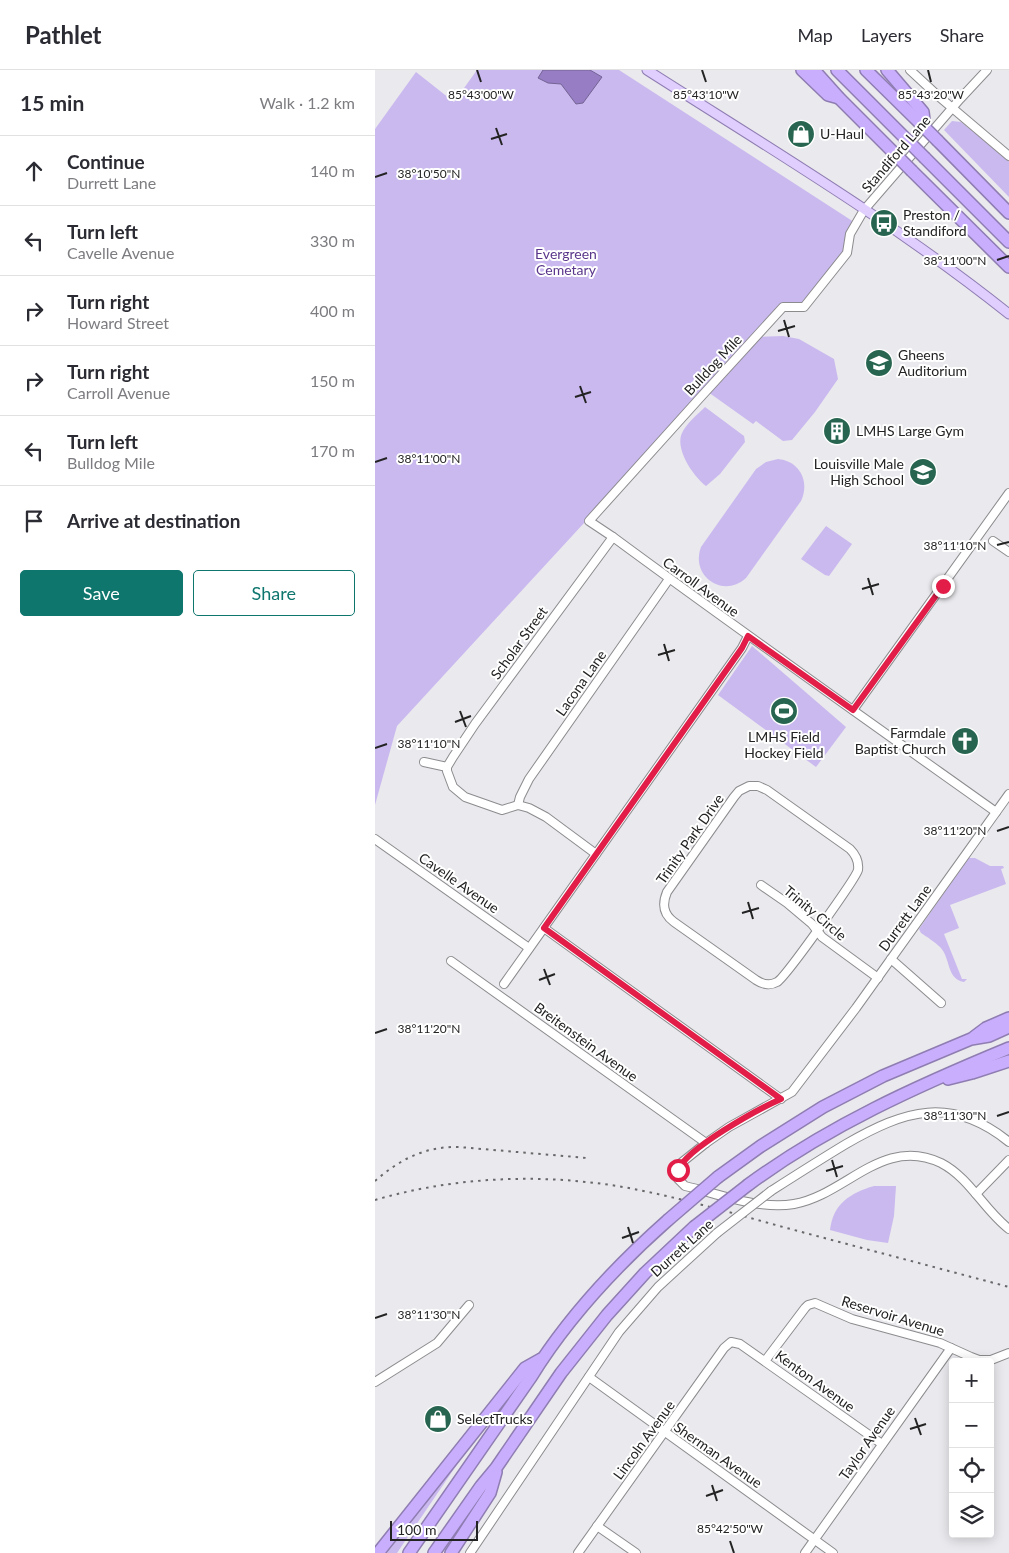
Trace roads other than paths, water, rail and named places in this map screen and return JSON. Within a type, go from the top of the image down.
[{"type":"highway","points":[[802,70],[828,96],[839,98]]},
{"type":"highway","points":[[814,70],[839,98],[1009,267]]},
{"type":"highway","points":[[837,70],[1009,242]]},
{"type":"highway","points":[[866,70],[1009,213]]},
{"type":"highway","points":[[887,70],[923,112],[925,128]]},
{"type":"highway","points":[[971,1039],[986,1028],[1009,1018]]},
{"type":"highway","points":[[409,1553],[531,1377],[542,1358],[599,1287],[637,1247],[718,1177],[769,1141],[823,1107],[883,1076],[971,1039],[989,1036],[1009,1027]]},
{"type":"highway","points":[[434,1553],[481,1486],[497,1468],[561,1373],[607,1315],[645,1273],[694,1227],[748,1185],[821,1136],[872,1108],[1009,1048]]},
{"type":"highway","points":[[924,1084],[972,1073],[1009,1061]]},
{"type":"highway","points":[[378,1553],[525,1368],[542,1358]]},
{"type":"highway","points":[[451,1553],[490,1493],[497,1468]]},
{"type":"main road","points":[[647,70],[937,259],[1009,314]]},
{"type":"street","points":[[911,70],[952,108],[1009,156]]},
{"type":"street","name":"Standiford Lane","points":[[864,210],[987,70]]},
{"type":"street","name":"Bulldog Mile","points":[[613,537],[589,522],[783,307],[804,307],[847,253],[850,234],[864,210]]},
{"type":"street","points":[[853,710],[1009,494]]},
{"type":"street","name":"Carroll Avenue","points":[[613,537],[748,636],[895,738],[996,812]]},
{"type":"street","name":"Scholar Street","points":[[447,766],[475,724],[613,537]]},
{"type":"street","points":[[993,541],[1009,552]]},
{"type":"street","name":"Lacona Lane","points":[[518,805],[529,779],[669,578]]},
{"type":"street","points":[[504,984],[742,648],[748,636]]},
{"type":"street","points":[[424,762],[447,766],[448,776],[453,787],[465,797],[502,810],[518,805],[529,808],[546,817],[596,854]]},
{"type":"street","name":"Trinity Park Drive","points":[[753,785],[767,790],[837,839],[855,855],[858,866],[856,875],[817,931],[783,978],[777,982],[765,984],[756,980],[674,922],[665,913],[664,904],[667,892],[734,797],[743,788],[753,785]]},
{"type":"street","name":"Durrett Lane","points":[[976,1194],[959,1175],[949,1168],[930,1159],[911,1156],[886,1159],[824,1194],[798,1203],[779,1206],[760,1204],[685,1186],[678,1179],[677,1172],[679,1166],[706,1143],[736,1123],[793,1092],[878,978],[1009,794]]},
{"type":"street","name":"Cavelle Avenue","points":[[375,839],[529,948]]},
{"type":"street","name":"Trinity Circle","points":[[761,885],[812,924],[822,938],[878,978]]},
{"type":"street","points":[[544,928],[781,1099]]},
{"type":"street","points":[[891,959],[941,1002]]},
{"type":"street","name":"Breitenstein Avenue","points":[[451,961],[706,1143]]},
{"type":"street","name":"Durrett Lane","points":[[470,1553],[619,1332],[637,1309],[673,1272],[717,1233],[771,1191],[857,1138],[888,1122],[908,1115],[935,1112],[956,1114],[981,1123],[1009,1142]]},
{"type":"street","points":[[1009,1160],[976,1194],[990,1212],[1009,1229]]},
{"type":"street","name":"Reservoir Avenue","points":[[765,1361],[805,1308],[815,1303],[852,1319],[940,1343],[979,1360],[997,1358],[1009,1353]]},
{"type":"street","points":[[375,1382],[437,1343],[469,1305]]},
{"type":"street","name":"Kenton Avenue","points":[[731,1342],[741,1344],[882,1444]]},
{"type":"street","name":"Lincoln Avenue","points":[[578,1553],[724,1348],[731,1342]]},
{"type":"street","name":"Taylor Avenue","points":[[805,1553],[951,1348]]},
{"type":"street","name":"Sherman Avenue","points":[[589,1377],[833,1553]]},
{"type":"street","points":[[597,1526],[637,1553]]},
{"type":"railway","points":[[375,1181],[394,1166],[414,1155],[447,1147],[587,1158]]},
{"type":"railway","points":[[375,1200],[437,1186],[501,1179],[565,1180],[597,1183],[687,1201],[1009,1287]]},
{"type":"place","name":"U-Haul","points":[[801,134]]},
{"type":"place","name":"Preston / Standiford","points":[[884,223]]},
{"type":"place","name":"Gheens Auditorium","points":[[879,363]]},
{"type":"place","name":"LMHS Large Gym","points":[[837,431]]},
{"type":"place","name":"Louisville Male High School","points":[[923,472]]},
{"type":"place","name":"LMHS Field Hockey Field","points":[[784,711]]},
{"type":"place","name":"Farmdale Baptist Church","points":[[965,741]]},
{"type":"place","name":"SelectTrucks","points":[[438,1419]]},
{"type":"park label","name":"Evergreen Cemetary","points":[[566,262]]}]
